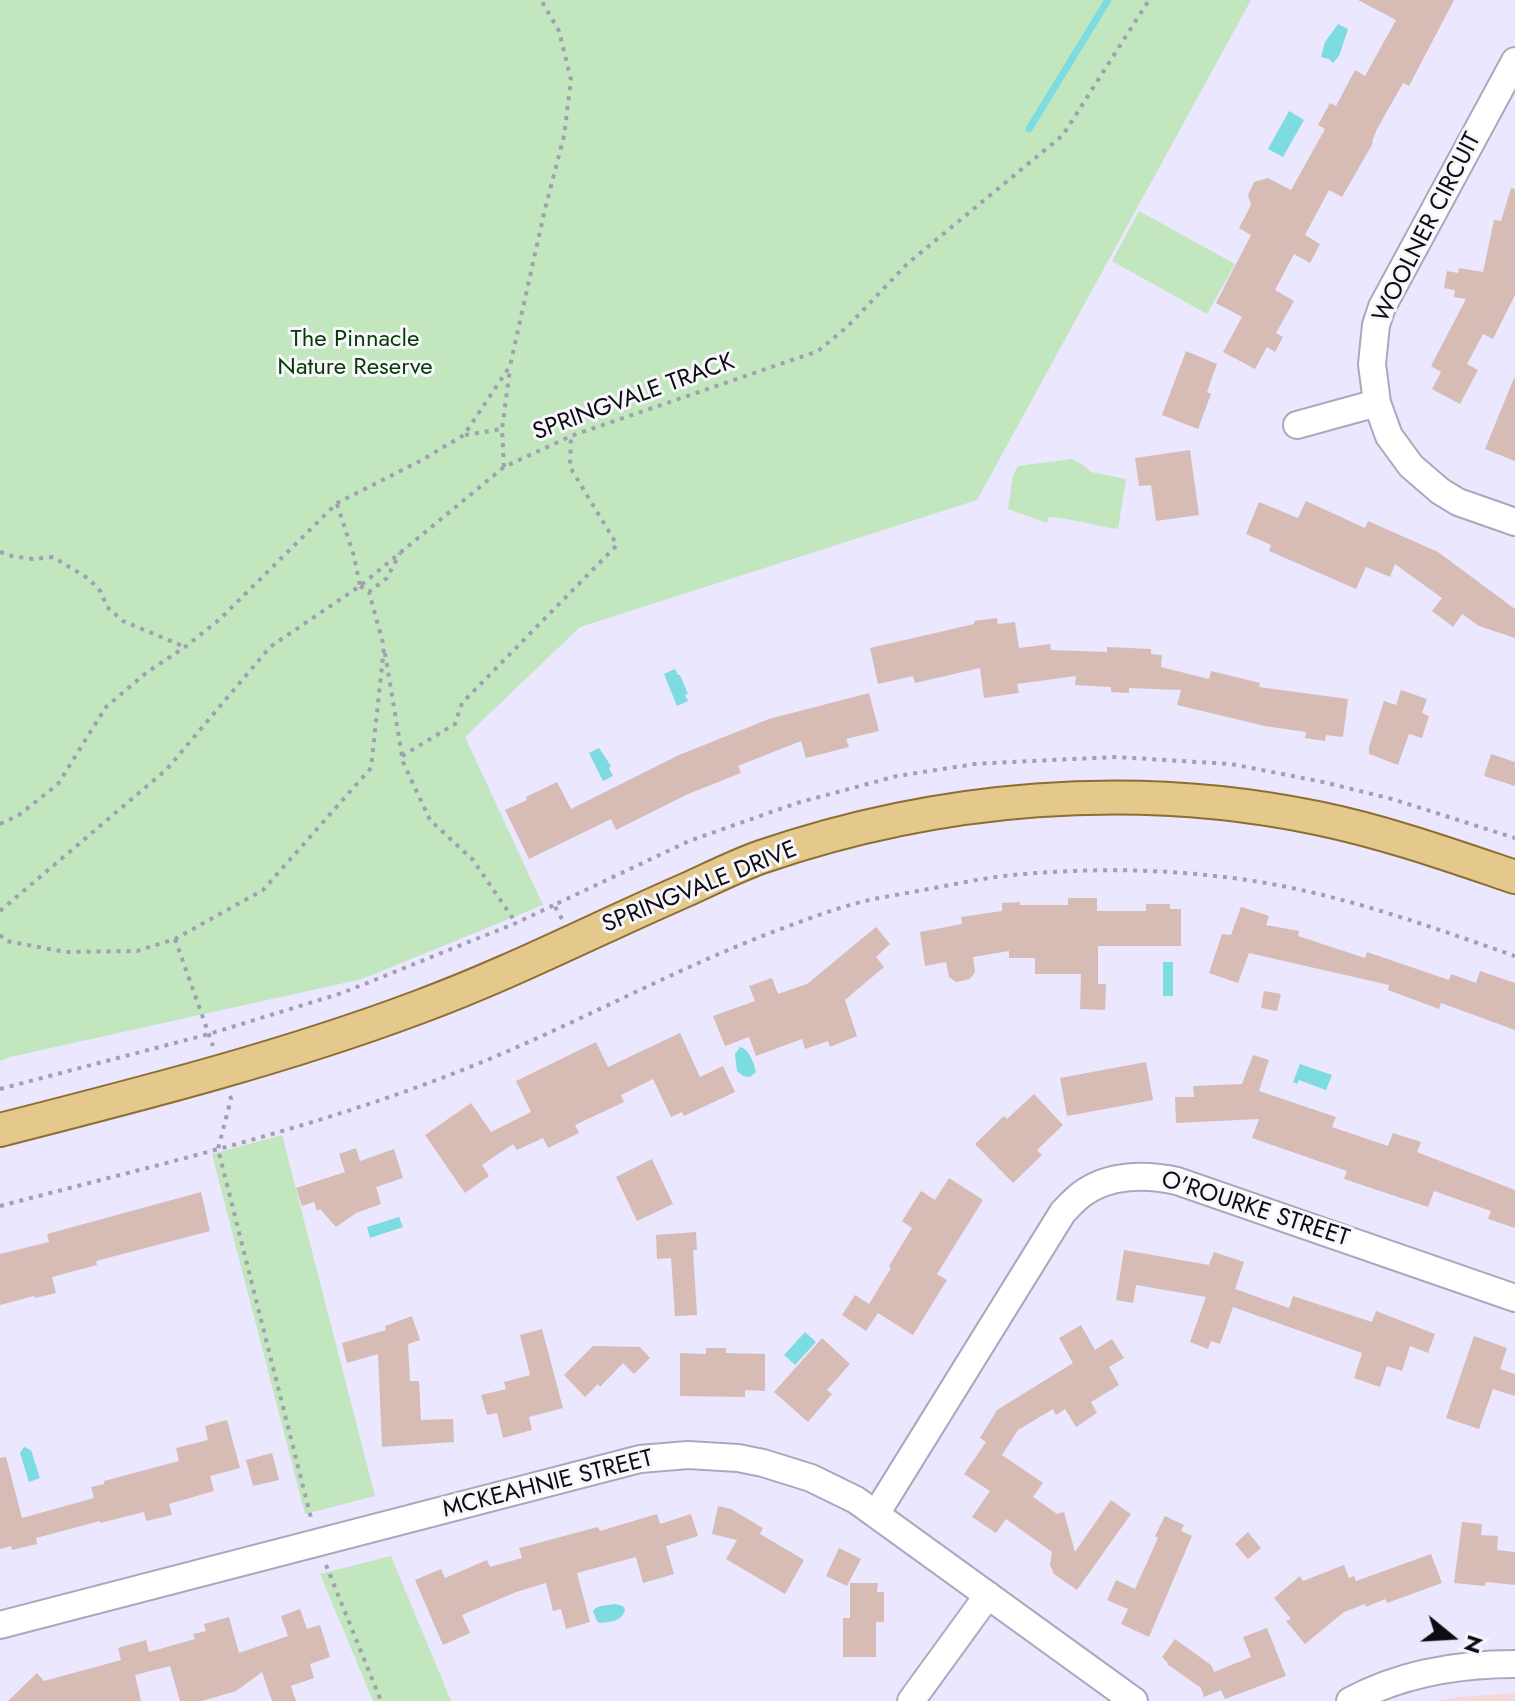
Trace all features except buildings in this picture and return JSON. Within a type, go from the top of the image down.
[{"type":"main road","name":"SPRINGVALE DRIVE","points":[[0,1130],[277,1056],[404,1013],[482,983],[759,858],[874,823],[976,806],[1077,797],[1203,800],[1318,818],[1410,841],[1515,877]]},
{"type":"street","name":"WOOLNER CIRCUIT","points":[[1515,61],[1382,307],[1376,325],[1372,364],[1377,403],[1389,436],[1411,466],[1458,502],[1515,522]]},
{"type":"street","points":[[1297,425],[1377,403]]},
{"type":"street","name":"O'ROURKE STREET","points":[[876,1514],[1063,1212],[1084,1193],[1112,1180],[1144,1176],[1177,1181],[1515,1298]]},
{"type":"street","name":"MCKEAHNIE STREET","points":[[0,1625],[640,1459],[688,1455],[738,1458],[811,1478],[856,1500],[1134,1701]]},
{"type":"street","points":[[911,1701],[988,1595]]},
{"type":"street","points":[[1350,1701],[1389,1683],[1440,1670],[1515,1664]]},
{"type":"path","points":[[504,467],[502,429],[510,366],[564,136],[571,80],[559,31],[541,0]]},
{"type":"path","name":"SPRINGVALE TRACK","points":[[0,911],[167,769],[270,647],[360,586],[504,467],[571,436],[818,351],[847,327],[907,264],[1063,135],[1149,0]]},
{"type":"path","points":[[464,435],[510,366]]},
{"type":"path","points":[[0,824],[19,815],[58,784],[106,707],[146,673],[220,619],[337,503],[464,435],[502,429]]},
{"type":"path","points":[[402,756],[455,724],[462,703],[617,545],[570,467],[571,436]]},
{"type":"path","points":[[337,503],[360,586],[369,592],[384,647],[403,762],[430,820],[473,860],[516,923]]},
{"type":"path","points":[[369,592],[387,578],[401,551]]},
{"type":"path","points":[[0,552],[33,559],[53,557],[89,579],[101,592],[107,607],[123,621],[185,647]]},
{"type":"path","points":[[0,935],[6,941],[66,952],[137,951],[175,939],[263,890],[371,768],[384,647]]},
{"type":"path","points":[[0,1206],[218,1149],[389,1097],[487,1060],[689,967],[771,933],[861,902],[973,881],[1023,874],[1095,871],[1171,872],[1234,878],[1299,890],[1391,913],[1515,956]]},
{"type":"path","points":[[0,1089],[209,1034],[342,993],[554,905]]},
{"type":"path","points":[[175,939],[231,1099],[218,1149],[317,1543],[381,1701]]},
{"type":"shaded area","points":[[1338,24],[1348,29],[1339,56],[1333,63],[1321,57],[1325,42]]},
{"type":"shaded area","points":[[1289,111],[1304,120],[1283,157],[1268,149]]},
{"type":"shaded area","points":[[675,669],[688,694],[685,695],[688,701],[677,706],[664,674]]},
{"type":"shaded area","points":[[599,748],[611,766],[613,776],[603,781],[589,753]]},
{"type":"shaded area","points":[[1163,962],[1173,962],[1173,996],[1163,996]]},
{"type":"shaded area","points":[[740,1047],[748,1053],[754,1065],[756,1072],[750,1077],[737,1071],[735,1054]]},
{"type":"shaded area","points":[[1300,1064],[1332,1075],[1326,1090],[1299,1080],[1297,1084],[1293,1082]]},
{"type":"shaded area","points":[[399,1217],[403,1227],[370,1238],[367,1227]]},
{"type":"shaded area","points":[[805,1332],[816,1342],[795,1365],[784,1355]]},
{"type":"shaded area","points":[[24,1447],[31,1450],[40,1478],[29,1482],[20,1453]]},
{"type":"shaded area","points":[[600,1606],[623,1606],[625,1610],[621,1617],[599,1623],[593,1611]]},
{"type":"shaded area","points":[[1515,1693],[1515,1701],[1440,1701],[1457,1697]]},
{"type":"green space","name":"The Pinnacle Nature Reserve","points":[[0,0],[1251,0],[977,500],[580,627],[465,737],[543,905],[362,979],[0,1061]]},
{"type":"green space","points":[[1139,211],[1235,264],[1207,314],[1112,261]]},
{"type":"green space","points":[[1072,459],[1091,472],[1126,479],[1118,529],[1049,517],[1047,523],[1008,509],[1013,475],[1018,466]]},
{"type":"green space","points":[[282,1135],[375,1496],[305,1514],[212,1154]]},
{"type":"green space","points":[[391,1556],[451,1701],[373,1701],[320,1574]]},
{"type":"waterway","points":[[1029,129],[1108,0]]}]
